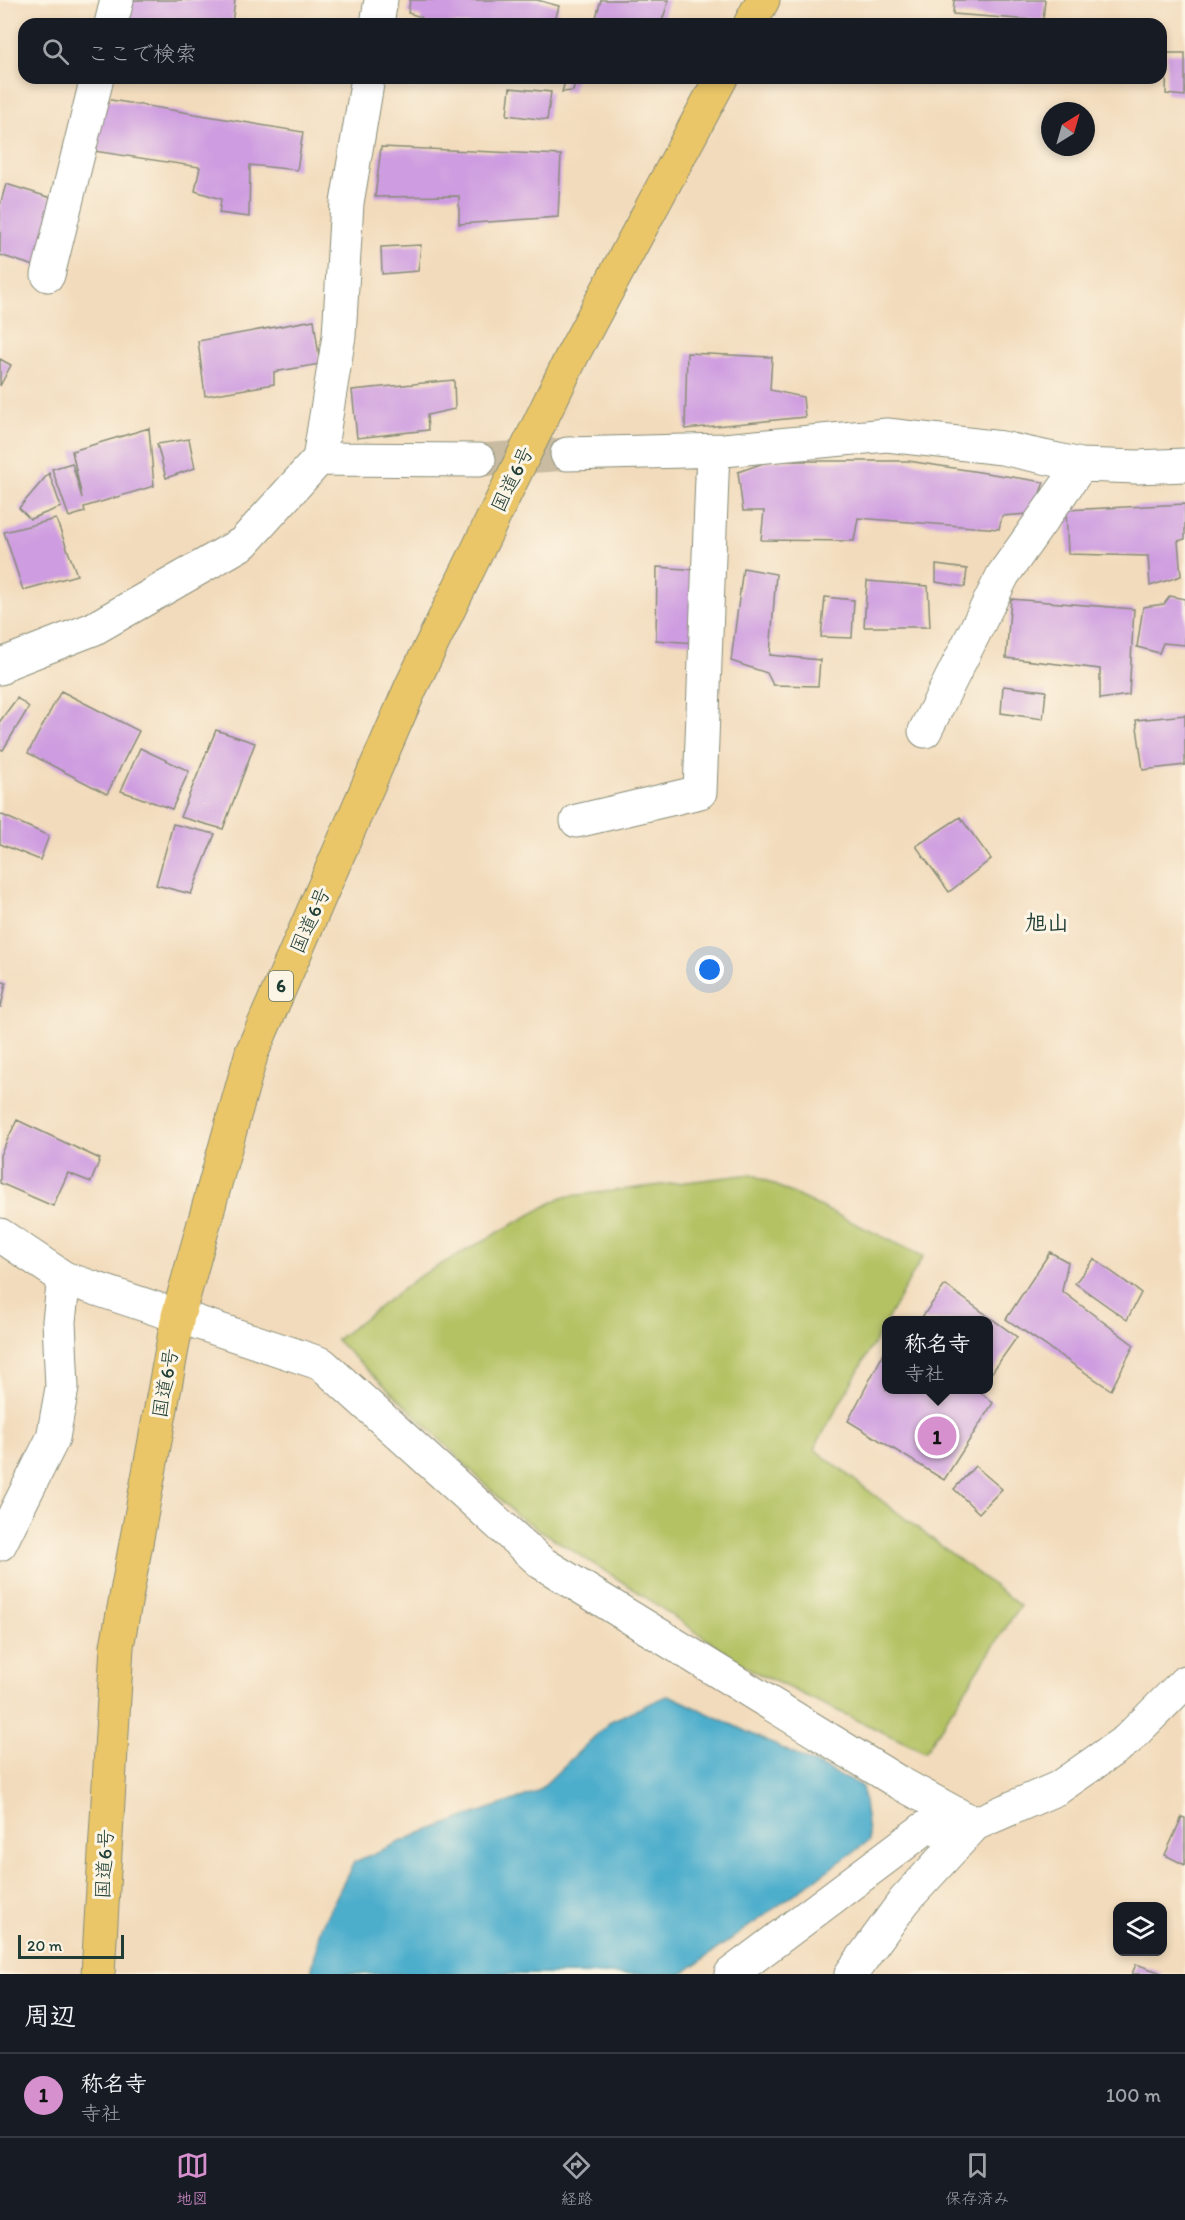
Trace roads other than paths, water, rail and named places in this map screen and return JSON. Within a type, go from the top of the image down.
[{"type":"highway","points":[[753,18],[763,0]]},
{"type":"highway","name":"国道6号","points":[[98,1974],[117,1646],[178,1316],[252,1052],[411,687],[572,357],[718,84]]},
{"type":"street","points":[[112,18],[117,0]]},
{"type":"street","points":[[378,18],[381,0]]},
{"type":"street","points":[[48,275],[96,84]]},
{"type":"street","points":[[2,660],[93,629],[243,543],[319,459],[339,336],[347,203],[367,84]]},
{"type":"street","points":[[567,454],[713,450],[887,435],[1002,448],[1081,465],[1137,467],[1185,465]]},
{"type":"street","points":[[577,821],[700,792],[713,450]]},
{"type":"street","points":[[319,459],[479,460]]},
{"type":"street","points":[[925,731],[1003,575],[1081,465]]},
{"type":"street","points":[[0,1236],[64,1278],[322,1364],[542,1563],[898,1782],[975,1824]]},
{"type":"street","points":[[0,1544],[53,1438],[62,1388],[58,1321],[64,1278]]},
{"type":"street","points":[[731,1974],[925,1828],[975,1824],[1058,1788],[1127,1740],[1185,1682]]},
{"type":"street","points":[[851,1974],[905,1900],[975,1824]]},
{"type":"water","points":[[669,1695],[862,1786],[869,1841],[682,1974],[311,1974],[320,1929],[354,1862],[421,1833],[537,1792],[611,1721]]},
{"type":"tunnel","points":[[479,460],[567,454]]},
{"type":"place","name":"称名寺","points":[[937,1436]]},
{"type":"district","name":"旭山","points":[[1047,922]]}]
